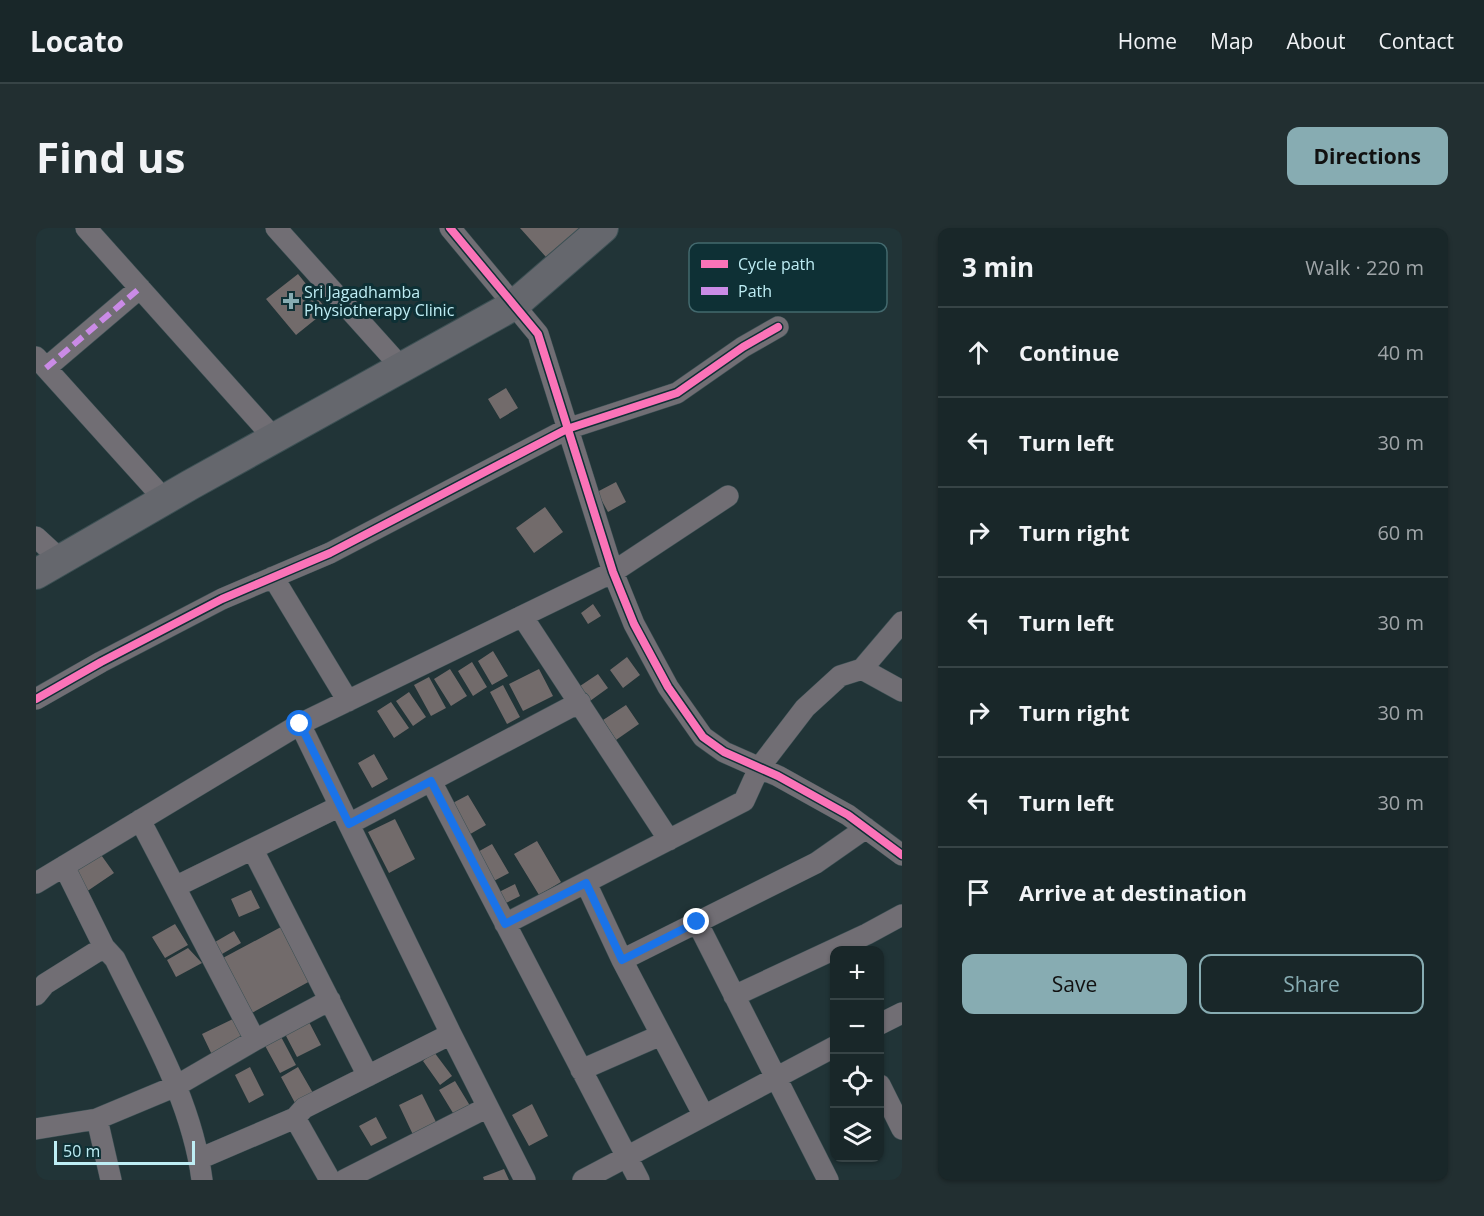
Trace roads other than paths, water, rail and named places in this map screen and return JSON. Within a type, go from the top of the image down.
[{"type":"street","points":[[86,228],[274,438]]},
{"type":"street","points":[[276,228],[401,367]]},
{"type":"street","points":[[450,228],[538,334],[613,572],[639,634],[668,687],[703,737],[724,752],[848,815],[902,855]]},
{"type":"street","points":[[36,537],[49,567],[164,499],[514,305],[603,228]]},
{"type":"street","points":[[140,288],[41,363],[164,499]]},
{"type":"street","points":[[36,699],[101,662],[222,599],[330,553],[567,429],[677,393],[743,346],[778,327]]},
{"type":"street","points":[[36,883],[300,724],[613,572],[728,496]]},
{"type":"street","points":[[273,577],[348,701]]},
{"type":"street","points":[[522,616],[669,840]]},
{"type":"street","points":[[505,924],[744,801],[759,768],[805,708],[840,676],[862,669],[902,622]]},
{"type":"street","points":[[862,669],[902,691]]},
{"type":"street","points":[[177,886],[253,850],[431,781],[580,702]]},
{"type":"street","points":[[300,724],[525,1180]]},
{"type":"street","points":[[431,781],[639,1180]]},
{"type":"street","points":[[140,820],[177,886],[255,1040]]},
{"type":"street","points":[[622,960],[816,863],[866,828]]},
{"type":"street","points":[[253,850],[368,1076]]},
{"type":"street","points":[[64,866],[104,947],[115,959],[176,1086],[199,1159],[202,1180]]},
{"type":"street","points":[[586,883],[622,960],[704,1116]]},
{"type":"street","points":[[734,996],[867,934],[902,915]]},
{"type":"street","points":[[697,922],[828,1180]]},
{"type":"street","points":[[36,995],[45,984],[104,947]]},
{"type":"street","points":[[36,1129],[97,1119],[176,1086],[330,1000]]},
{"type":"street","points":[[884,1022],[902,1013]]},
{"type":"street","points":[[199,1159],[296,1118],[304,1108],[451,1034]]},
{"type":"street","points":[[581,1070],[661,1035]]},
{"type":"street","points":[[583,1180],[830,1049]]},
{"type":"street","points":[[884,1094],[900,1121]]},
{"type":"street","points":[[344,1180],[488,1107]]},
{"type":"street","points":[[296,1118],[330,1180]]},
{"type":"street","points":[[97,1119],[111,1180]]},
{"type":"place","name":"Sri Jagadhamba Physiotherapy Clinic","points":[[291,301]]}]
